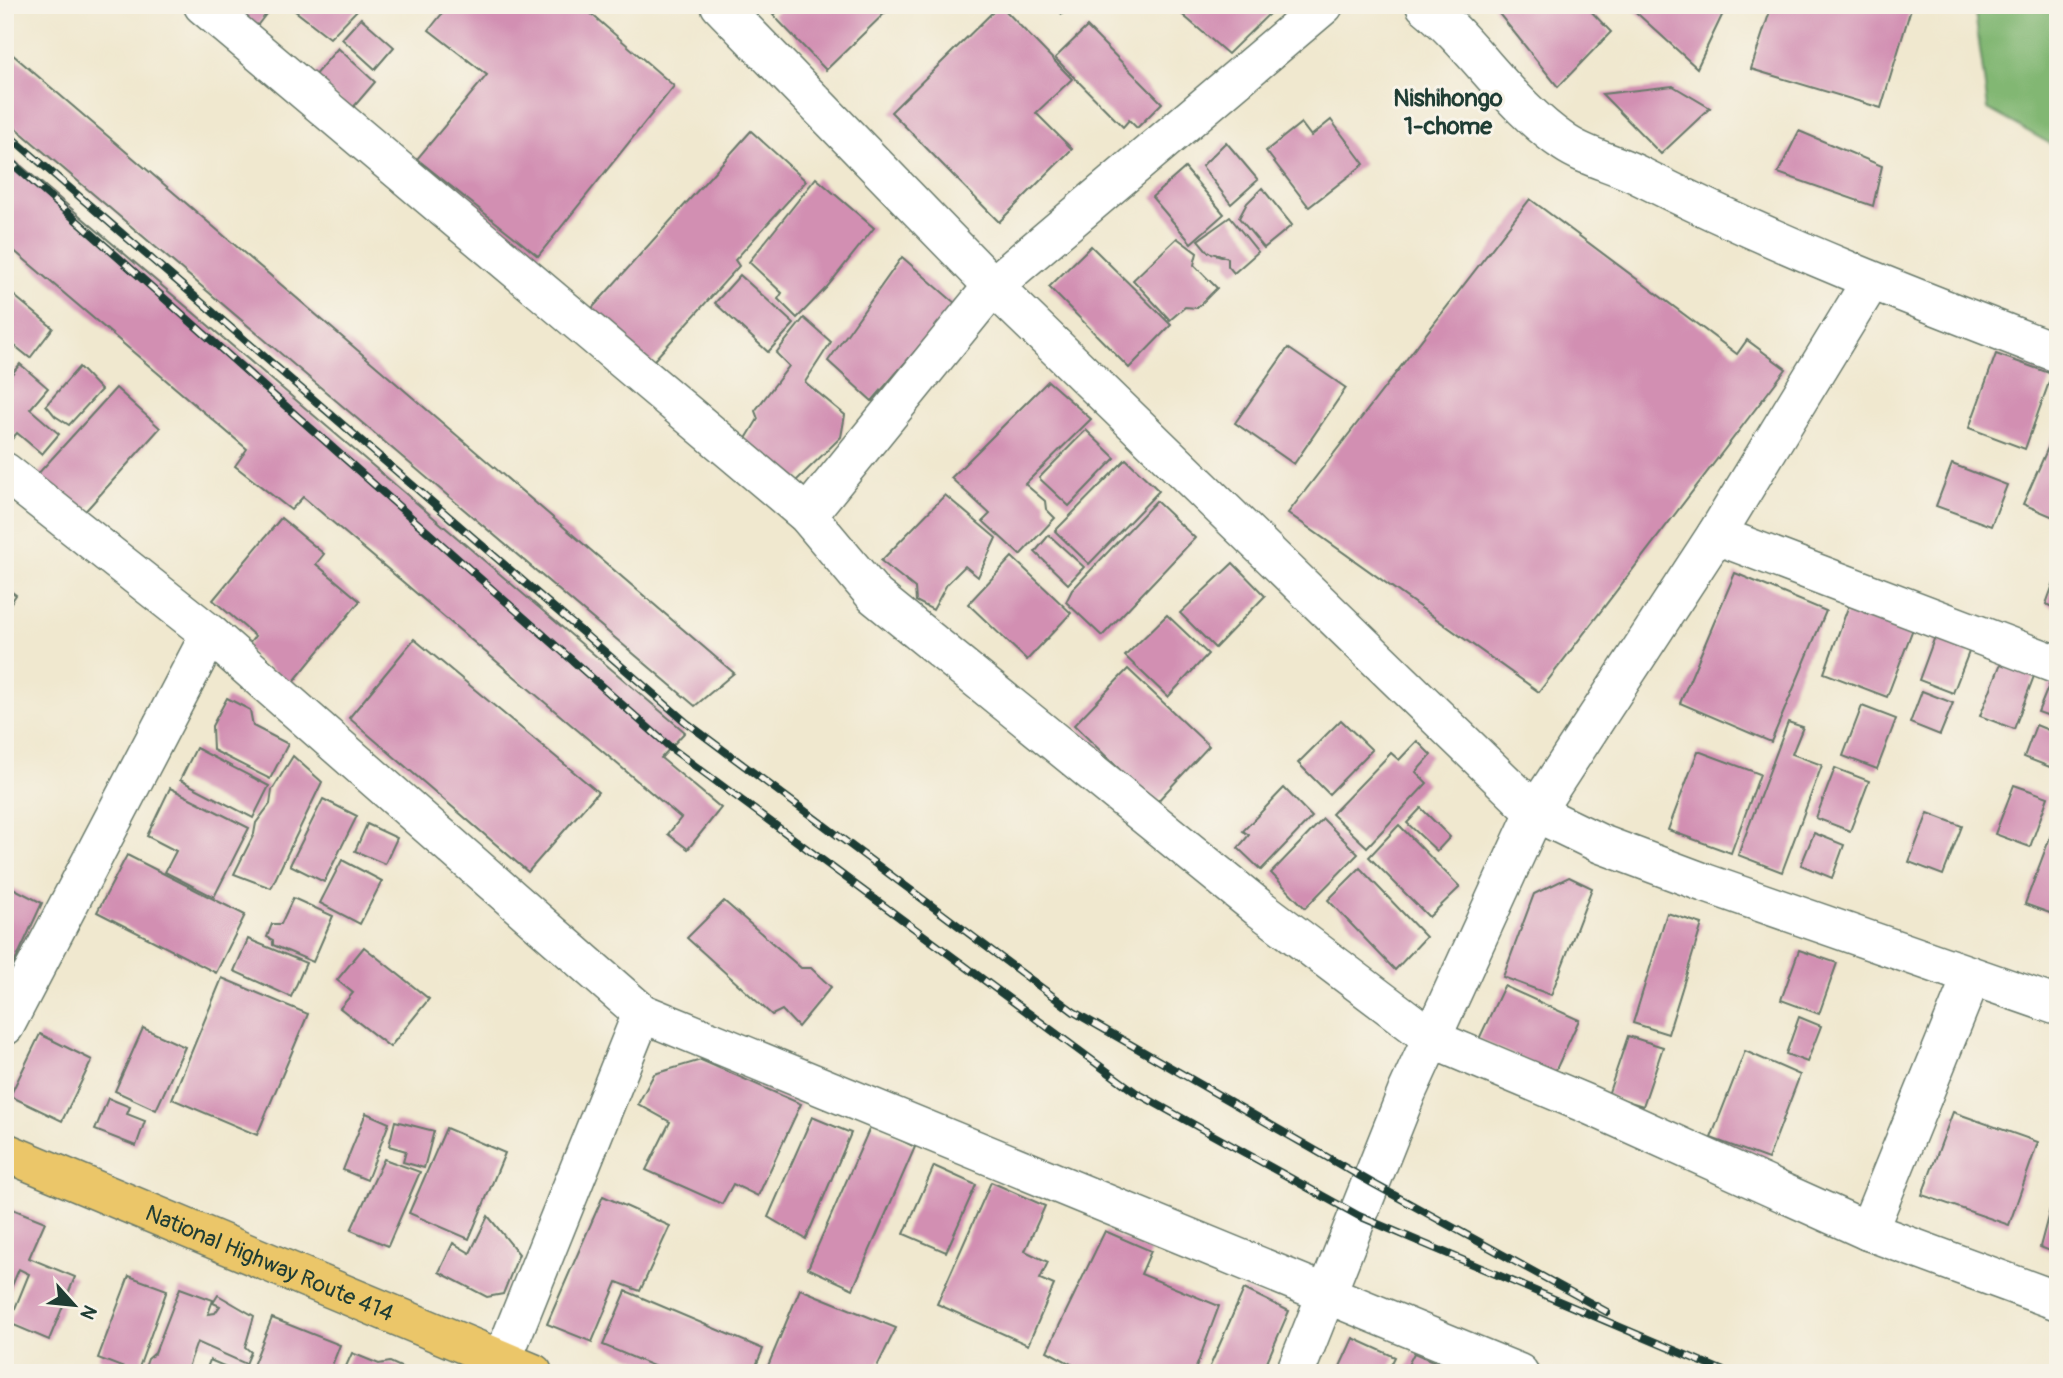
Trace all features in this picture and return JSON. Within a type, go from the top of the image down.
[{"type":"highway","name":"National Highway Route 414","points":[[5,1152],[511,1368]]},
{"type":"street","points":[[203,5],[807,515],[875,596],[1259,908],[1434,1040],[1589,1105],[1868,1231],[2058,1301]]},
{"type":"street","points":[[720,5],[993,286],[1535,812],[1601,844],[1679,873],[1971,978],[2058,1006]]},
{"type":"street","points":[[807,515],[993,286],[1324,5]]},
{"type":"street","points":[[1425,5],[1452,28],[1508,91],[1565,143],[1639,175],[1705,209],[1871,281],[2058,353]]},
{"type":"street","points":[[1296,1373],[1407,1092],[1434,1040],[1535,812],[1716,535],[1871,281]]},
{"type":"street","points":[[5,472],[210,634],[642,1013],[1519,1373]]},
{"type":"street","points":[[1716,535],[2058,665]]},
{"type":"street","points":[[5,1026],[210,634]]},
{"type":"street","points":[[1868,1231],[1971,978]]},
{"type":"street","points":[[511,1368],[642,1013]]},
{"type":"green space","points":[[1974,5],[2058,5],[2058,148],[1988,109]]},
{"type":"building","points":[[212,5],[273,5],[253,31]]},
{"type":"building","points":[[298,5],[362,5],[330,38],[294,10]]},
{"type":"building","points":[[449,5],[581,5],[674,86],[538,256],[417,159],[487,75],[429,30]]},
{"type":"building","points":[[783,5],[893,5],[826,70],[773,15]]},
{"type":"building","points":[[1000,5],[1072,79],[1036,113],[1072,149],[999,222],[891,112]]},
{"type":"building","points":[[1053,5],[1071,5],[1062,14]]},
{"type":"building","points":[[1181,5],[1259,5],[1271,12],[1228,54],[1177,10]]},
{"type":"building","points":[[1492,5],[1585,5],[1611,32],[1558,87]]},
{"type":"building","points":[[1628,5],[1727,5],[1697,68]]},
{"type":"building","points":[[1772,5],[1912,5],[1881,108],[1751,69]]},
{"type":"building","points":[[361,18],[394,47],[375,69],[342,39]]},
{"type":"building","points":[[1087,27],[1162,103],[1137,128],[1129,120],[1123,127],[1055,58]]},
{"type":"building","points":[[5,48],[734,673],[695,706],[5,119]]},
{"type":"building","points":[[338,48],[375,82],[351,110],[313,77]]},
{"type":"building","points":[[1673,86],[1710,108],[1661,154],[1602,94]]},
{"type":"building","points":[[1331,120],[1364,164],[1309,207],[1266,151],[1301,123],[1311,136]]},
{"type":"building","points":[[751,131],[806,181],[735,260],[739,266],[646,369],[586,315]]},
{"type":"building","points":[[1799,131],[1882,166],[1873,206],[1778,173]]},
{"type":"building","points":[[1226,142],[1258,180],[1231,204],[1202,166]]},
{"type":"building","points":[[5,152],[685,732],[661,758],[721,808],[688,849],[668,834],[681,818],[303,497],[291,510],[235,466],[247,449],[5,243]]},
{"type":"building","points":[[1185,168],[1224,214],[1191,243],[1152,197]]},
{"type":"building","points":[[816,178],[874,228],[827,287],[797,318],[778,299],[782,293],[749,262]]},
{"type":"building","points":[[1262,188],[1292,225],[1264,248],[1239,218],[1247,203]]},
{"type":"building","points":[[1530,199],[1737,354],[1747,340],[1786,369],[1539,692],[1288,513]]},
{"type":"building","points":[[1230,217],[1258,252],[1234,273],[1228,266],[1228,258],[1208,252],[1198,240]]},
{"type":"building","points":[[1177,238],[1197,253],[1194,265],[1217,288],[1197,308],[1185,307],[1170,320],[1133,280]]},
{"type":"building","points":[[1091,246],[1171,325],[1129,368],[1049,287]]},
{"type":"building","points":[[902,257],[956,304],[872,401],[828,361]]},
{"type":"building","points":[[740,275],[794,324],[768,352],[715,303]]},
{"type":"building","points":[[11,293],[53,328],[30,358],[5,338],[5,295]]},
{"type":"building","points":[[804,318],[831,342],[805,382],[845,415],[841,437],[793,484],[744,442],[758,419],[755,411],[789,366],[776,353]]},
{"type":"building","points":[[1288,348],[1346,388],[1294,464],[1235,423]]},
{"type":"building","points":[[1996,354],[2052,374],[2025,449],[1969,428]]},
{"type":"building","points":[[20,364],[48,388],[30,409],[59,434],[42,454],[17,433],[5,447],[5,382]]},
{"type":"building","points":[[79,367],[101,390],[69,425],[55,416],[46,405]]},
{"type":"building","points":[[1048,381],[1091,419],[1025,484],[1045,501],[1046,509],[1055,518],[1020,555],[983,521],[990,514],[951,478]]},
{"type":"building","points":[[116,388],[160,428],[81,516],[36,476]]},
{"type":"building","points":[[2058,425],[2058,519],[2023,504]]},
{"type":"building","points":[[1086,430],[1115,458],[1069,506],[1039,478]]},
{"type":"building","points":[[1126,459],[1159,491],[1089,564],[1055,531]]},
{"type":"building","points":[[1952,464],[2007,485],[1991,526],[1936,506]]},
{"type":"building","points":[[945,495],[996,538],[978,577],[965,566],[947,584],[933,610],[916,601],[915,588],[881,561]]},
{"type":"building","points":[[1156,501],[1195,538],[1102,636],[1066,602],[1072,590]]},
{"type":"building","points":[[281,518],[324,554],[316,564],[360,601],[290,686],[246,648],[255,636],[213,600]]},
{"type":"building","points":[[1049,535],[1084,567],[1068,584],[1035,552]]},
{"type":"building","points":[[1012,557],[1071,613],[1027,660],[968,604]]},
{"type":"building","points":[[1233,563],[1265,596],[1215,648],[1180,613]]},
{"type":"building","points":[[2058,571],[2058,610],[2046,604]]},
{"type":"building","points":[[1735,573],[1826,611],[1771,742],[1680,703]]},
{"type":"building","points":[[5,587],[16,595],[5,611]]},
{"type":"building","points":[[1853,594],[1917,618],[1887,697],[1824,673]]},
{"type":"building","points":[[1167,615],[1208,654],[1168,697],[1125,656]]},
{"type":"building","points":[[1937,631],[1972,644],[1953,693],[1919,680]]},
{"type":"building","points":[[414,639],[598,792],[528,872],[349,718]]},
{"type":"building","points":[[2001,663],[2034,676],[2014,729],[1980,716]]},
{"type":"building","points":[[1128,669],[1209,746],[1155,804],[1074,725]]},
{"type":"building","points":[[2051,680],[2058,683],[2058,719],[2038,712]]},
{"type":"building","points":[[1922,691],[1953,703],[1940,735],[1910,723]]},
{"type":"building","points":[[227,698],[250,710],[253,726],[288,744],[270,779],[213,750],[212,726]]},
{"type":"building","points":[[1862,706],[1896,719],[1877,769],[1843,756]]},
{"type":"building","points":[[1341,720],[1372,750],[1329,794],[1298,763]]},
{"type":"building","points":[[1788,722],[1803,727],[1792,754],[1822,765],[1782,872],[1738,855]]},
{"type":"building","points":[[2036,725],[2058,734],[2055,769],[2024,757]]},
{"type":"building","points":[[1417,741],[1431,755],[1416,772],[1427,783],[1367,847],[1332,814],[1391,753],[1399,760]]},
{"type":"building","points":[[196,748],[269,786],[253,818],[180,780]]},
{"type":"building","points":[[1698,751],[1760,774],[1731,853],[1668,830]]},
{"type":"building","points":[[293,756],[322,782],[271,888],[234,874],[254,834],[256,823],[270,804],[272,790]]},
{"type":"building","points":[[1835,768],[1869,781],[1850,831],[1816,818]]},
{"type":"building","points":[[2014,785],[2048,797],[2030,847],[1995,834]]},
{"type":"building","points":[[170,788],[249,828],[214,897],[165,872],[176,851],[147,836]]},
{"type":"building","points":[[1284,788],[1312,817],[1261,870],[1238,848],[1249,835],[1243,831]]},
{"type":"building","points":[[323,799],[357,816],[324,882],[290,865]]},
{"type":"building","points":[[1421,808],[1450,837],[1437,851],[1407,823]]},
{"type":"building","points":[[1928,813],[1962,826],[1943,875],[1909,862]]},
{"type":"building","points":[[2058,816],[2058,916],[2025,904]]},
{"type":"building","points":[[1323,819],[1358,854],[1305,908],[1271,873]]},
{"type":"building","points":[[367,824],[397,838],[385,864],[355,851]]},
{"type":"building","points":[[1399,825],[1460,887],[1429,917],[1369,857]]},
{"type":"building","points":[[1814,833],[1844,845],[1832,878],[1801,865]]},
{"type":"building","points":[[127,855],[245,915],[216,973],[97,912]]},
{"type":"building","points":[[342,860],[382,881],[360,924],[320,903]]},
{"type":"building","points":[[1360,868],[1426,937],[1395,970],[1328,900]]},
{"type":"building","points":[[1569,877],[1592,888],[1551,995],[1503,977],[1534,894]]},
{"type":"building","points":[[5,884],[42,903],[14,964],[5,960]]},
{"type":"building","points":[[293,898],[333,916],[313,962],[273,945],[273,940],[267,937],[272,924],[281,924]]},
{"type":"building","points":[[724,901],[801,968],[811,968],[831,987],[798,1027],[782,1010],[772,1015],[687,938]]},
{"type":"building","points":[[1667,913],[1702,924],[1668,1034],[1633,1023]]},
{"type":"building","points":[[248,939],[306,963],[291,997],[234,971]]},
{"type":"building","points":[[364,947],[429,999],[390,1047],[340,1008],[353,993],[337,980]]},
{"type":"building","points":[[1799,950],[1837,963],[1819,1014],[1781,1000]]},
{"type":"building","points":[[222,978],[308,1014],[257,1135],[172,1099]]},
{"type":"building","points":[[1504,986],[1579,1020],[1554,1074],[1479,1039]]},
{"type":"building","points":[[1799,1017],[1821,1026],[1807,1062],[1786,1054]]},
{"type":"building","points":[[143,1028],[185,1047],[156,1110],[115,1091]]},
{"type":"building","points":[[40,1034],[92,1060],[62,1121],[10,1096]]},
{"type":"building","points":[[1628,1036],[1663,1047],[1643,1106],[1608,1095]]},
{"type":"building","points":[[1745,1051],[1800,1075],[1768,1159],[1711,1138]]},
{"type":"building","points":[[701,1060],[801,1104],[758,1196],[733,1184],[722,1204],[646,1170],[670,1122],[638,1104],[654,1074]]},
{"type":"building","points":[[108,1098],[130,1107],[127,1114],[145,1121],[136,1146],[95,1130]]},
{"type":"building","points":[[1953,1112],[2038,1142],[2009,1225],[1922,1195]]},
{"type":"building","points":[[366,1113],[389,1123],[367,1180],[343,1170]]},
{"type":"building","points":[[812,1117],[851,1133],[806,1239],[768,1217]]},
{"type":"building","points":[[395,1121],[434,1131],[424,1168],[403,1162],[406,1151],[389,1146]]},
{"type":"building","points":[[871,1125],[915,1147],[853,1289],[808,1268]]},
{"type":"building","points":[[446,1128],[505,1153],[469,1239],[409,1213]]},
{"type":"building","points":[[384,1159],[420,1172],[388,1246],[351,1230]]},
{"type":"building","points":[[934,1166],[976,1185],[946,1252],[904,1234]]},
{"type":"building","points":[[2058,1179],[2058,1254],[2040,1247]]},
{"type":"building","points":[[991,1182],[1045,1206],[1025,1251],[1048,1262],[1040,1279],[1054,1285],[1028,1345],[937,1304]]},
{"type":"building","points":[[603,1196],[670,1226],[640,1291],[617,1282],[592,1342],[547,1324]]},
{"type":"building","points":[[5,1206],[45,1222],[29,1258],[75,1277],[49,1340],[9,1323],[29,1274],[19,1269],[5,1302]]},
{"type":"building","points":[[488,1216],[519,1254],[503,1294],[487,1297],[439,1272],[453,1243],[470,1253]]},
{"type":"building","points":[[1105,1231],[1151,1251],[1141,1274],[1219,1306],[1194,1373],[1070,1373],[1073,1365],[1047,1351]]},
{"type":"building","points":[[129,1276],[167,1290],[137,1373],[98,1358]]},
{"type":"building","points":[[180,1288],[213,1300],[208,1314],[215,1313],[220,1306],[213,1303],[218,1295],[254,1316],[245,1347],[251,1352],[246,1364],[197,1342],[186,1373],[143,1373],[148,1359],[155,1353]]},
{"type":"building","points":[[800,1289],[896,1328],[874,1373],[765,1373]]},
{"type":"building","points":[[1244,1289],[1289,1311],[1262,1373],[1207,1373]]},
{"type":"building","points":[[626,1291],[763,1349],[753,1373],[670,1373],[603,1345]]},
{"type":"building","points":[[272,1318],[340,1345],[329,1373],[250,1373]]},
{"type":"building","points":[[1353,1338],[1395,1357],[1387,1373],[1337,1373]]},
{"type":"building","points":[[352,1353],[379,1364],[390,1362],[414,1373],[343,1373]]},
{"type":"building","points":[[1414,1353],[1461,1373],[1404,1373]]},
{"type":"building","points":[[210,1360],[240,1373],[205,1373]]},
{"type":"railway","points":[[5,132],[687,723],[1074,1012],[1372,1183],[1607,1312]]},
{"type":"railway","points":[[5,157],[671,748],[1135,1092],[1359,1216],[1728,1373]]},
{"type":"district","name":"Nishihongo 1-chome","points":[[1448,112]]}]
